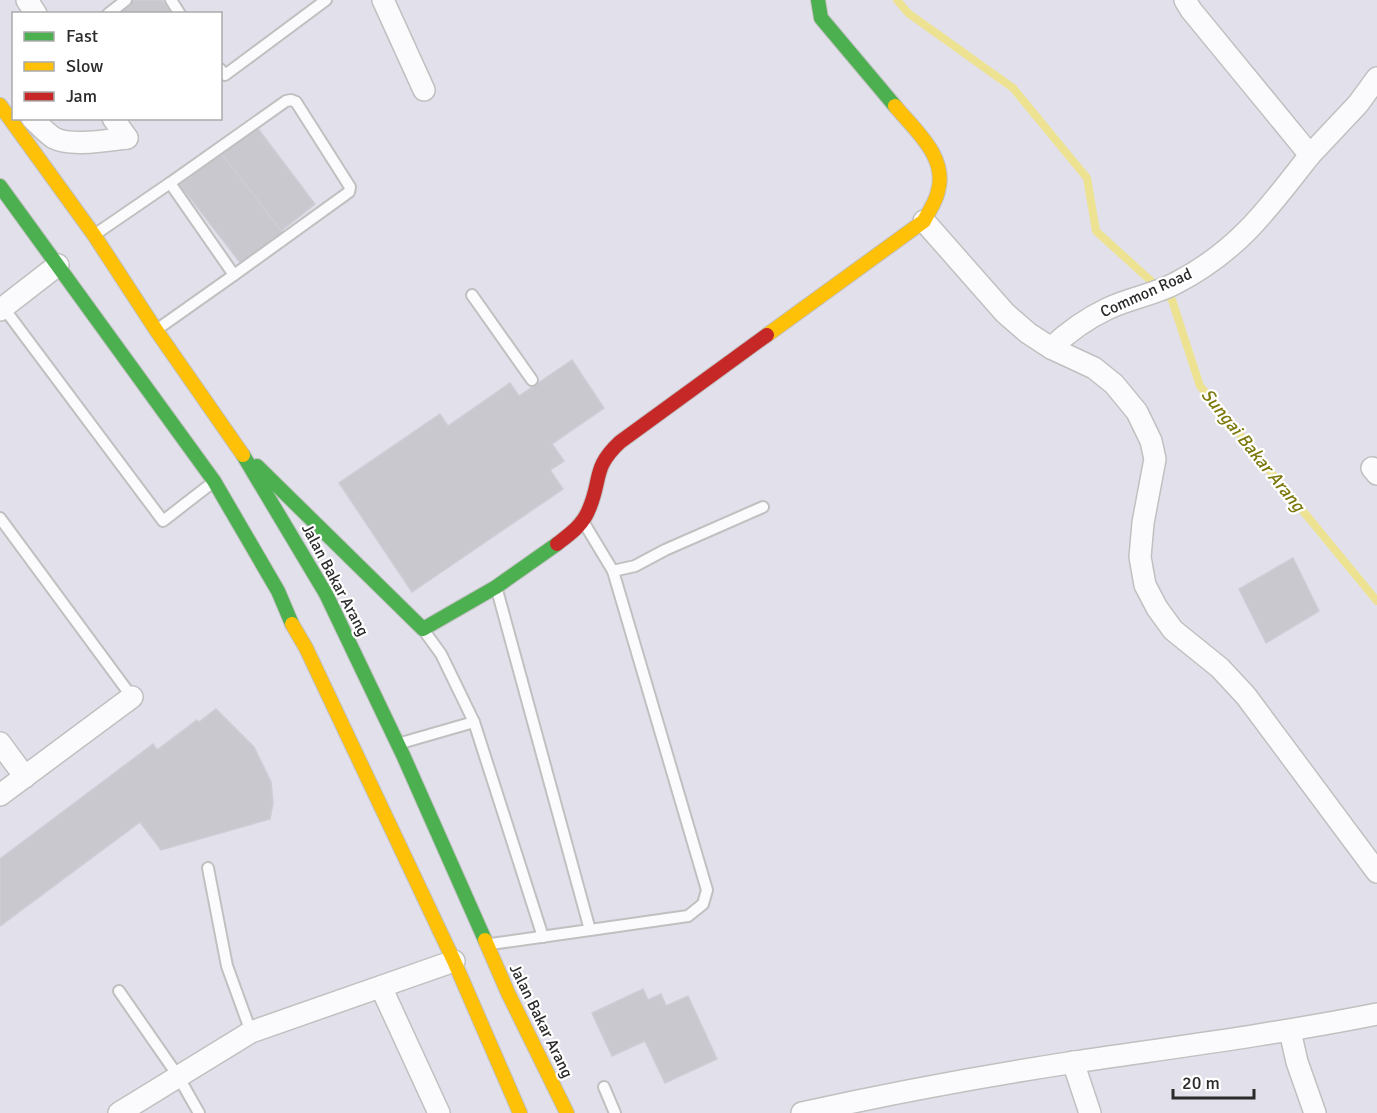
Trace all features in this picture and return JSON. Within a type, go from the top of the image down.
[{"type":"main road","points":[[241,451],[423,629],[496,587],[572,533],[583,521],[590,508],[600,467],[607,454],[620,442],[924,221],[939,195],[940,170],[930,147],[821,18],[818,0]]},
{"type":"main road","name":"Jalan Bakar Arang","points":[[0,105],[94,235],[156,330],[241,451],[326,594],[398,744],[486,944],[567,1113]]},
{"type":"main road","points":[[0,186],[214,481],[278,591],[290,621],[316,668],[454,961],[520,1113]]},
{"type":"street","points":[[383,0],[424,90]]},
{"type":"street","points":[[1185,0],[1310,155]]},
{"type":"street","name":"Common Road","points":[[1051,348],[1072,328],[1108,308],[1175,284],[1208,265],[1236,242],[1257,222],[1310,155],[1358,104],[1377,78]]},
{"type":"street","points":[[0,90],[12,100]]},
{"type":"street","points":[[34,120],[53,138],[75,142],[127,138],[114,120]]},
{"type":"street","points":[[924,221],[1005,313],[1028,333],[1051,348],[1094,368],[1114,384],[1137,412],[1151,441],[1155,459],[1143,523],[1140,557],[1145,585],[1157,608],[1173,630],[1220,668],[1246,696],[1377,872]]},
{"type":"street","points":[[2,308],[58,265]]},
{"type":"street","points":[[0,795],[132,697]]},
{"type":"street","points":[[0,743],[25,777]]},
{"type":"street","points":[[119,1113],[251,1032],[454,961]]},
{"type":"street","points":[[381,987],[440,1113]]},
{"type":"street","points":[[802,1113],[885,1095],[1073,1062],[1290,1031],[1377,1014]]},
{"type":"street","points":[[1290,1031],[1297,1062],[1315,1113]]},
{"type":"street","points":[[1073,1062],[1090,1113]]},
{"type":"lane","points":[[111,12],[126,0]]},
{"type":"lane","points":[[222,71],[225,75],[326,0]]},
{"type":"lane","points":[[94,235],[286,101],[296,102],[350,187],[349,192],[156,330]]},
{"type":"lane","points":[[170,183],[234,275]]},
{"type":"lane","points":[[472,295],[532,380]]},
{"type":"lane","points":[[2,308],[163,521],[214,481]]},
{"type":"lane","points":[[613,571],[635,566],[665,550],[763,507]]},
{"type":"lane","points":[[0,518],[132,697]]},
{"type":"lane","points":[[486,944],[688,916],[703,904],[707,890],[613,571],[583,521]]},
{"type":"lane","points":[[496,587],[590,930]]},
{"type":"lane","points":[[423,629],[441,654],[474,722],[543,937]]},
{"type":"lane","points":[[398,744],[474,722]]},
{"type":"lane","points":[[208,868],[227,966],[251,1032]]},
{"type":"lane","points":[[119,991],[178,1076],[199,1113]]},
{"type":"lane","points":[[604,1087],[615,1113]]},
{"type":"building","points":[[120,0],[162,0],[171,12],[107,12]]},
{"type":"building","points":[[256,126],[315,204],[281,231],[221,153]]},
{"type":"building","points":[[221,153],[283,233],[242,265],[180,185]]},
{"type":"building","points":[[572,360],[604,408],[552,444],[564,461],[550,470],[563,489],[412,592],[339,483],[440,414],[448,426],[510,383],[519,396]]},
{"type":"building","points":[[1293,558],[1319,611],[1266,643],[1239,589]]},
{"type":"building","points":[[216,709],[254,747],[271,782],[273,803],[270,819],[161,850],[140,822],[0,926],[0,859],[153,744],[157,750],[197,720],[199,722]]},
{"type":"building","points":[[643,989],[648,1000],[661,994],[666,1006],[688,996],[717,1059],[665,1083],[645,1041],[612,1056],[592,1013]]},
{"type":"waterway","name":"Sungai Bakar Arang","points":[[897,0],[908,13],[1013,88],[1087,178],[1096,231],[1172,300],[1200,386],[1377,601]]},
{"type":"traffic: fast","points":[[818,0],[821,18],[895,106]]},
{"type":"traffic: fast","points":[[0,186],[214,481],[278,591],[292,624]]},
{"type":"traffic: fast","points":[[243,455],[326,594],[403,755],[485,940]]},
{"type":"traffic: fast","points":[[257,466],[423,629],[496,587],[557,544]]},
{"type":"traffic: slow","points":[[0,105],[94,235],[156,330],[243,455]]},
{"type":"traffic: slow","points":[[767,335],[924,221],[937,195],[940,179],[938,167],[934,155],[920,134],[895,106]]},
{"type":"traffic: slow","points":[[292,624],[306,648],[454,961],[520,1113]]},
{"type":"traffic: slow","points":[[485,940],[508,993],[567,1113]]},
{"type":"traffic: jam","points":[[557,544],[576,529],[583,520],[593,499],[601,467],[620,442],[767,335]]}]
